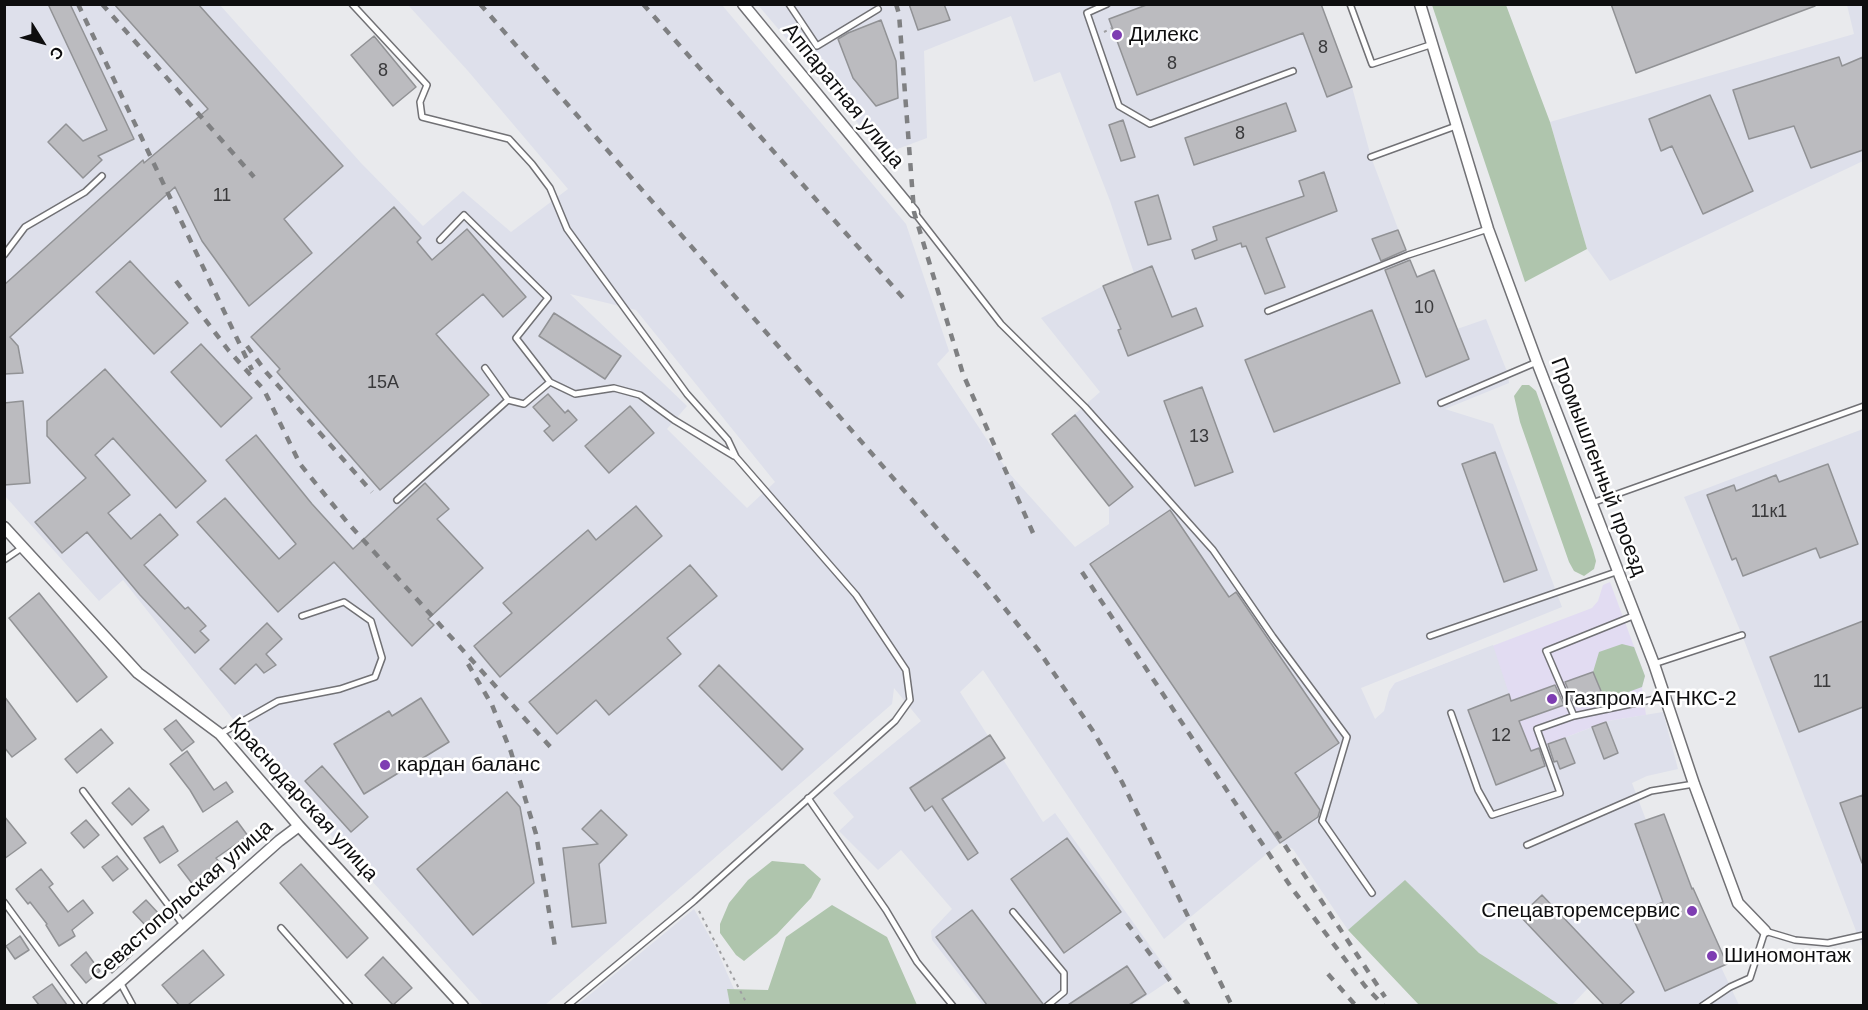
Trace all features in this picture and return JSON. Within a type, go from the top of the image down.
[{"type":"street","name":"Аппаратная улица","points":[[743,4],[914,212]]},
{"type":"street","name":"Промышленный проезд","points":[[1420,4],[1488,229],[1536,362],[1653,664],[1738,903],[1765,931]]},
{"type":"street","name":"Краснодарская улица","points":[[4,527],[138,673],[220,734],[299,826],[464,1005]]},
{"type":"street","name":"Севастопольская улица","points":[[92,1005],[299,826]]},
{"type":"lane","points":[[352,4],[427,85],[420,102],[423,117],[509,139],[532,164],[550,188],[567,229],[687,394],[728,440],[736,457],[856,595],[906,670],[910,700],[895,721],[694,901],[567,1005]]},
{"type":"lane","points":[[789,4],[817,46],[878,9]]},
{"type":"lane","points":[[1107,4],[1087,13],[1119,106],[1150,124],[1293,71]]},
{"type":"lane","points":[[1350,4],[1372,64],[1433,44]]},
{"type":"lane","points":[[1371,157],[1456,126]]},
{"type":"lane","points":[[4,255],[25,227],[85,192],[102,176]]},
{"type":"lane","points":[[914,212],[1001,324],[1085,407],[1213,550],[1273,637],[1347,737],[1322,821],[1372,893]]},
{"type":"lane","points":[[440,240],[464,215],[548,298],[516,338],[550,382],[575,394],[614,388],[640,395],[674,420],[736,457]]},
{"type":"lane","points":[[1268,312],[1408,255],[1488,229]]},
{"type":"lane","points":[[1441,403],[1536,362]]},
{"type":"lane","points":[[485,368],[508,400],[524,404],[550,382]]},
{"type":"lane","points":[[397,500],[508,400]]},
{"type":"lane","points":[[1591,504],[1863,406]]},
{"type":"lane","points":[[4,560],[23,547]]},
{"type":"lane","points":[[1430,636],[1616,572]]},
{"type":"lane","points":[[220,734],[278,701],[340,689],[375,677],[382,658],[371,621],[344,602],[302,616]]},
{"type":"lane","points":[[1574,716],[1546,651],[1633,616]]},
{"type":"lane","points":[[1653,664],[1742,635]]},
{"type":"lane","points":[[1451,713],[1478,790],[1492,815],[1560,793],[1537,729],[1574,716],[1665,698]]},
{"type":"lane","points":[[1527,845],[1651,791],[1694,784]]},
{"type":"lane","points":[[83,791],[184,926]]},
{"type":"lane","points":[[808,798],[886,910],[917,962],[953,1005]]},
{"type":"lane","points":[[4,902],[80,1005]]},
{"type":"lane","points":[[1013,912],[1064,973],[1064,992],[1047,1005]]},
{"type":"lane","points":[[281,928],[350,1005]]},
{"type":"lane","points":[[1702,1005],[1730,987],[1750,978],[1765,931],[1795,940],[1828,943],[1863,935]]},
{"type":"lane","points":[[120,982],[133,1005]]},
{"type":"path","points":[[694,901],[748,1005]]},
{"type":"shaded area","points":[[5,5],[220,5],[361,163],[423,226],[463,191],[511,232],[568,189],[468,71],[408,5],[722,5],[906,224],[949,351],[937,364],[1009,473],[1075,547],[1109,524],[1109,506],[1052,434],[1100,392],[1041,318],[1103,286],[1134,273],[1110,201],[1060,72],[1034,82],[1011,16],[924,51],[927,138],[884,154],[758,5],[1321,5],[1352,87],[1371,157],[1412,266],[1418,276],[1434,270],[1457,329],[1486,319],[1508,374],[1509,383],[1445,409],[1493,424],[1562,607],[1361,688],[1375,719],[1384,711],[1389,692],[1395,683],[1493,645],[1531,751],[1608,721],[1663,712],[1678,769],[1647,776],[1632,783],[1646,820],[1664,814],[1687,876],[1727,964],[1721,967],[1739,1005],[1604,1005],[1588,988],[1572,1005],[1560,1005],[1479,953],[1405,881],[1348,930],[1293,849],[1280,843],[1164,939],[983,670],[960,692],[1043,822],[1055,813],[1173,978],[1133,1005],[983,1005],[932,940],[931,931],[952,909],[901,850],[878,870],[839,831],[854,817],[833,793],[921,721],[894,688],[892,704],[545,1005],[483,1005],[278,776],[123,580],[99,601],[5,496]],"holes":[[[570,294],[636,310],[775,482],[747,508],[667,429],[687,406]]]},
{"type":"shaded area","points":[[1847,5],[1863,5],[1863,161],[1610,281],[1587,249],[1550,122],[1854,34]]},
{"type":"shaded area","points":[[1863,429],[1863,949],[1742,635],[1684,497]]},
{"type":"shaded area","points":[[1610,582],[1645,676],[1642,687],[1646,715],[1608,721],[1531,751],[1389,692],[1395,683],[1592,608],[1598,601],[1603,585]]},
{"type":"shaded area","points":[[694,909],[716,948],[741,1005],[576,1006]]},
{"type":"green space","points":[[1432,5],[1506,5],[1550,122],[1587,249],[1525,282]]},
{"type":"green space","points":[[1522,385],[1529,385],[1536,391],[1593,550],[1596,561],[1594,569],[1584,576],[1574,571],[1569,562],[1520,422],[1514,396]]},
{"type":"green space","points":[[1622,644],[1634,647],[1645,676],[1642,687],[1612,698],[1601,691],[1593,672],[1599,652]]},
{"type":"green space","points":[[772,861],[804,864],[821,879],[811,898],[777,934],[744,961],[736,955],[720,933],[720,924],[729,903],[748,880]]},
{"type":"green space","points":[[1405,880],[1479,953],[1560,1005],[1419,1005],[1348,930]]},
{"type":"green space","points":[[832,905],[887,937],[917,1005],[730,1005],[727,989],[768,990],[786,937]]},
{"type":"building","points":[[48,4],[70,4],[134,139],[98,156],[102,160],[83,178],[48,142],[66,124],[83,141],[107,130]]},
{"type":"building","points":[[114,4],[198,4],[343,166],[284,219],[312,253],[249,306],[202,241],[175,187],[10,337],[18,346],[23,373],[4,374],[4,285],[143,160],[144,163],[208,109]]},
{"type":"building","points":[[909,4],[944,4],[950,20],[918,30]]},
{"type":"building","points":[[1149,4],[1321,4],[1352,87],[1327,97],[1303,33],[1137,95],[1109,19]]},
{"type":"building","points":[[1611,4],[1815,4],[1815,6],[1636,73]]},
{"type":"building","points":[[881,20],[896,61],[898,98],[876,106],[853,78],[838,39]]},
{"type":"building","points":[[374,36],[416,87],[393,106],[351,55]]},
{"type":"building","points":[[1839,57],[1842,66],[1863,57],[1863,150],[1811,168],[1794,126],[1749,139],[1733,90]]},
{"type":"building","points":[[1710,95],[1753,191],[1703,214],[1672,146],[1661,151],[1649,119]]},
{"type":"building","points":[[1286,103],[1296,131],[1194,165],[1185,138]]},
{"type":"building","points":[[1123,120],[1135,157],[1121,161],[1109,125]]},
{"type":"building","points":[[1324,172],[1337,211],[1266,238],[1285,287],[1265,294],[1246,246],[1242,247],[1241,243],[1195,259],[1192,250],[1217,240],[1213,227],[1304,196],[1299,181]]},
{"type":"building","points":[[1158,195],[1171,239],[1148,245],[1135,202]]},
{"type":"building","points":[[394,207],[421,238],[417,242],[432,260],[467,229],[526,297],[503,317],[483,294],[436,334],[489,395],[380,490],[277,372],[280,369],[251,337]]},
{"type":"building","points":[[1398,230],[1406,250],[1381,261],[1372,239]]},
{"type":"building","points":[[1410,260],[1417,277],[1434,270],[1469,359],[1426,377],[1385,270]]},
{"type":"building","points":[[130,261],[188,323],[154,354],[96,292]]},
{"type":"building","points":[[1152,266],[1172,317],[1196,308],[1203,326],[1128,356],[1118,330],[1121,329],[1103,286]]},
{"type":"building","points":[[1372,310],[1400,383],[1274,432],[1245,360]]},
{"type":"building","points":[[554,313],[621,356],[605,379],[539,336]]},
{"type":"building","points":[[201,344],[252,398],[221,427],[171,372]]},
{"type":"building","points":[[105,369],[206,481],[176,508],[113,438],[95,455],[130,495],[108,513],[131,539],[160,514],[178,535],[144,565],[185,609],[188,607],[206,626],[200,631],[209,640],[195,653],[140,595],[87,532],[62,553],[35,522],[86,478],[47,436],[47,421]]},
{"type":"building","points":[[1202,387],[1233,472],[1195,486],[1164,401]]},
{"type":"building","points":[[548,394],[565,413],[568,410],[577,420],[553,441],[544,431],[550,426],[533,407]]},
{"type":"building","points":[[23,401],[30,483],[4,485],[4,403]]},
{"type":"building","points":[[630,406],[654,433],[609,473],[585,446]]},
{"type":"building","points":[[1075,415],[1133,487],[1109,506],[1052,434]]},
{"type":"building","points":[[256,435],[312,504],[353,549],[425,483],[449,509],[437,519],[483,568],[428,619],[434,625],[412,646],[334,562],[278,612],[197,522],[225,498],[279,559],[296,544],[226,460]]},
{"type":"building","points":[[1495,452],[1537,570],[1504,582],[1462,464]]},
{"type":"building","points":[[1828,464],[1858,544],[1820,558],[1816,548],[1743,576],[1736,558],[1732,560],[1707,495],[1734,485],[1736,491],[1776,475],[1779,482]]},
{"type":"building","points":[[636,506],[662,536],[500,677],[474,646],[512,613],[503,603],[588,530],[596,540]]},
{"type":"building","points":[[1170,510],[1229,597],[1236,592],[1339,743],[1295,773],[1320,810],[1318,817],[1280,843],[1090,564]]},
{"type":"building","points":[[690,565],[717,596],[667,638],[681,654],[609,715],[596,700],[557,734],[529,702]]},
{"type":"building","points":[[39,593],[107,677],[77,702],[9,618]]},
{"type":"building","points":[[1863,621],[1863,707],[1799,732],[1770,657]]},
{"type":"building","points":[[267,623],[282,639],[266,654],[276,665],[264,673],[256,664],[235,684],[220,669]]},
{"type":"building","points":[[719,665],[803,749],[782,770],[699,686]]},
{"type":"building","points":[[1593,672],[1601,691],[1573,701],[1565,682]]},
{"type":"building","points":[[1555,685],[1564,705],[1519,721],[1531,751],[1539,748],[1545,766],[1496,785],[1468,710],[1509,694],[1511,701]]},
{"type":"building","points":[[4,696],[36,739],[12,757],[4,747]]},
{"type":"building","points":[[421,698],[449,742],[364,794],[334,744],[389,711],[392,716]]},
{"type":"building","points":[[176,720],[194,742],[182,751],[164,729]]},
{"type":"building","points":[[1606,722],[1618,753],[1604,759],[1592,727]]},
{"type":"building","points":[[101,729],[113,743],[77,773],[65,759]]},
{"type":"building","points":[[990,735],[1005,758],[942,799],[978,853],[968,860],[932,806],[925,811],[910,788]]},
{"type":"building","points":[[1565,738],[1575,763],[1560,769],[1557,761],[1554,762],[1548,744]]},
{"type":"building","points":[[187,751],[214,790],[226,782],[233,792],[203,812],[170,764]]},
{"type":"building","points":[[322,766],[368,817],[351,832],[305,781]]},
{"type":"building","points":[[129,788],[149,810],[132,825],[112,803]]},
{"type":"building","points":[[507,792],[520,807],[534,883],[473,935],[417,869]]},
{"type":"building","points":[[1863,795],[1863,863],[1862,863],[1840,803]]},
{"type":"building","points":[[601,810],[627,835],[599,864],[606,923],[572,927],[563,848],[598,844],[582,829]]},
{"type":"building","points":[[1664,814],[1692,889],[1727,964],[1665,991],[1632,916],[1663,902],[1635,824]]},
{"type":"building","points":[[4,816],[26,843],[4,859]]},
{"type":"building","points":[[86,820],[99,835],[84,848],[71,833]]},
{"type":"building","points":[[237,821],[248,836],[216,858],[221,864],[194,886],[178,865]]},
{"type":"building","points":[[163,826],[178,851],[160,863],[144,838]]},
{"type":"building","points":[[1067,838],[1121,912],[1064,953],[1011,879]]},
{"type":"building","points":[[117,856],[128,869],[113,881],[102,867]]},
{"type":"building","points":[[301,864],[368,938],[347,958],[280,883]]},
{"type":"building","points":[[41,869],[53,884],[49,887],[68,912],[83,900],[93,913],[72,930],[75,936],[59,946],[47,924],[30,902],[28,904],[16,889]]},
{"type":"building","points":[[1542,895],[1634,992],[1619,1005],[1604,1005],[1520,916]]},
{"type":"building","points":[[146,900],[160,915],[147,927],[133,912]]},
{"type":"building","points":[[972,910],[1042,1005],[987,1005],[936,937]]},
{"type":"building","points":[[20,936],[29,950],[15,959],[6,946]]},
{"type":"building","points":[[123,945],[132,955],[112,973],[103,963]]},
{"type":"building","points":[[203,950],[224,975],[188,1005],[179,1005],[162,985]]},
{"type":"building","points":[[86,952],[100,971],[86,983],[71,965]]},
{"type":"building","points":[[383,957],[412,988],[393,1005],[365,975]]},
{"type":"building","points":[[1127,966],[1146,994],[1129,1005],[1068,1005]]},
{"type":"building","points":[[52,984],[67,1005],[39,1005],[33,997]]},
{"type":"railway","points":[[78,4],[252,370]]},
{"type":"railway","points":[[102,4],[254,177]]},
{"type":"railway","points":[[480,4],[982,580],[1039,651],[1093,731],[1122,782],[1232,1006]]},
{"type":"railway","points":[[643,4],[905,300]]},
{"type":"railway","points":[[896,4],[899,14],[914,212],[963,374],[1033,533]]},
{"type":"railway","points":[[176,281],[229,351],[264,390],[300,464],[347,522],[555,752]]},
{"type":"railway","points":[[247,346],[266,372],[372,492]]},
{"type":"railway","points":[[1082,572],[1291,887],[1365,986],[1384,1006]]},
{"type":"railway","points":[[468,664],[492,705],[511,752],[536,834],[555,947]]},
{"type":"railway","points":[[1276,832],[1385,997]]},
{"type":"railway","points":[[1127,923],[1189,1006]]},
{"type":"railway","points":[[1328,974],[1356,1006]]},
{"type":"place","name":"Дилекс","points":[[1117,35]]},
{"type":"place","name":"Газпром АГНКС-2","points":[[1552,699]]},
{"type":"place","name":"кардан баланс","points":[[385,765]]},
{"type":"place","name":"Спецавторемсервис","points":[[1692,911]]},
{"type":"place","name":"Шиномонтаж","points":[[1712,956]]}]
